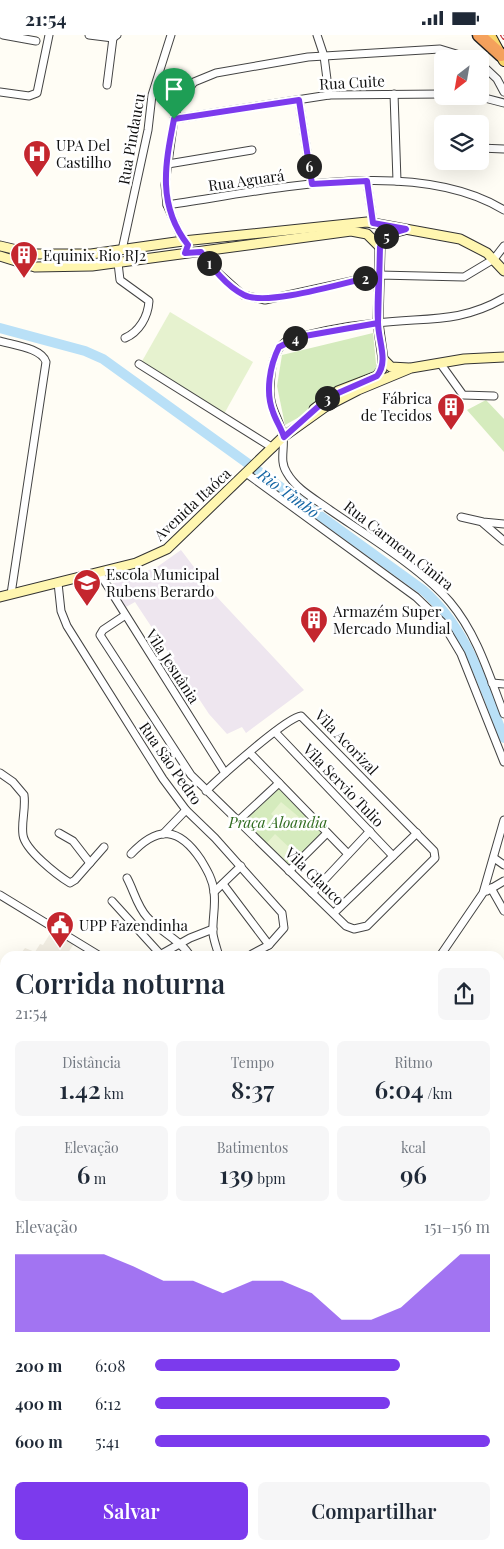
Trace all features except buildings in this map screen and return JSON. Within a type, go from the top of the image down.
[{"type":"highway","points":[[479,35],[502,58]]},
{"type":"main road","points":[[490,35],[502,58]]},
{"type":"main road","points":[[0,246],[27,254],[63,255],[122,250],[183,241],[373,223],[460,239],[480,248],[494,259],[504,271]]},
{"type":"main road","points":[[406,229],[389,234],[380,247],[378,323],[383,359],[391,367],[411,368]]},
{"type":"main road","points":[[0,256],[35,267],[63,268],[118,263],[351,231],[366,234],[380,247]]},
{"type":"main road","points":[[183,241],[188,247],[185,253]]},
{"type":"main road","points":[[63,255],[63,268]]},
{"type":"main road","name":"Avenida Itaóca","points":[[0,597],[100,574],[136,563],[167,549],[284,437],[337,400],[411,368],[440,363],[504,357]]},
{"type":"main road","name":"Avenida Itaóca","points":[[300,425],[306,416],[329,397],[377,376],[382,369],[383,359]]},
{"type":"street","points":[[3,35],[36,41]]},
{"type":"street","points":[[0,91],[29,96],[37,93],[49,35]]},
{"type":"street","points":[[89,35],[115,37],[107,85]]},
{"type":"street","name":"Rua Pindaucu","points":[[122,250],[148,130],[152,95],[172,35]]},
{"type":"street","points":[[317,35],[324,56],[329,95]]},
{"type":"street","points":[[183,241],[167,205],[165,185],[174,119],[185,92],[194,82],[204,76],[324,56],[443,50]]},
{"type":"street","points":[[489,71],[497,79],[504,92]]},
{"type":"street","points":[[394,94],[397,181]]},
{"type":"street","name":"Rua Cuite","points":[[174,119],[329,95],[434,94]]},
{"type":"street","points":[[489,99],[504,103]]},
{"type":"street","points":[[299,100],[312,184]]},
{"type":"street","points":[[489,148],[504,149]]},
{"type":"street","points":[[168,164],[252,150]]},
{"type":"street","points":[[367,181],[373,223]]},
{"type":"street","name":"Rua Aguará","points":[[167,205],[312,184],[397,181],[437,186],[474,195],[504,210]]},
{"type":"street","points":[[201,252],[228,284],[243,295],[252,298],[279,298],[379,275],[464,277],[494,259],[504,247]]},
{"type":"street","points":[[118,263],[120,280],[149,301],[141,326],[133,335],[125,338]]},
{"type":"street","points":[[284,437],[273,412],[270,394],[273,362],[279,347],[299,337],[378,323],[452,317],[482,309],[504,298]]},
{"type":"street","points":[[0,341],[42,355],[46,362],[11,594]]},
{"type":"street","points":[[139,363],[273,447]]},
{"type":"street","points":[[440,363],[463,395],[494,396]]},
{"type":"street","name":"Rua Carmem Cinira","points":[[284,437],[283,464],[291,479],[439,591],[469,628],[504,714]]},
{"type":"street","name":"Rua Carmem Cinira","points":[[251,468],[416,597],[442,622],[461,655],[504,762]]},
{"type":"street","points":[[460,517],[482,523],[504,524]]},
{"type":"street","points":[[482,523],[504,541]]},
{"type":"street","name":"Vila Jesuânia","points":[[100,574],[225,773]]},
{"type":"street","name":"Rua São Pedro","points":[[58,583],[61,611],[67,627],[163,779],[186,810],[241,866],[282,913],[284,929],[269,945],[258,951]]},
{"type":"street","name":"Vila Glauco","points":[[124,615],[103,630],[100,635],[177,755],[206,791],[350,928],[367,926],[436,856]]},
{"type":"street","points":[[492,683],[504,684]]},
{"type":"street","name":"Vila Acorizal","points":[[206,791],[225,773],[276,732],[296,717],[304,717],[417,833],[436,856]]},
{"type":"street","name":"Vila Servio Tulio","points":[[276,732],[393,856]]},
{"type":"street","points":[[250,753],[348,854]]},
{"type":"street","points":[[0,773],[13,782],[24,795],[23,835],[25,842],[36,855],[70,883],[75,880],[104,847]]},
{"type":"street","points":[[238,821],[279,783]]},
{"type":"street","points":[[163,834],[186,810]]},
{"type":"street","points":[[443,951],[483,893],[504,820]]},
{"type":"street","points":[[312,893],[370,831]]},
{"type":"street","points":[[59,833],[72,841],[90,863]]},
{"type":"street","points":[[289,871],[327,833]]},
{"type":"street","points":[[334,913],[417,833]]},
{"type":"street","points":[[131,854],[150,836],[163,834],[178,835],[195,851],[207,869],[214,892],[213,929],[218,951]]},
{"type":"street","points":[[494,858],[504,865]]},
{"type":"street","points":[[214,892],[241,866]]},
{"type":"street","points":[[127,878],[146,916],[169,938],[180,943],[186,951]]},
{"type":"street","points":[[483,893],[504,881]]},
{"type":"street","points":[[223,884],[269,945]]},
{"type":"street","points":[[491,889],[504,911]]},
{"type":"street","points":[[1,898],[91,951]]},
{"type":"street","points":[[112,901],[156,951]]},
{"type":"street","points":[[167,951],[180,943],[213,929]]},
{"type":"shaded area","points":[[181,550],[216,596],[304,690],[246,733],[242,727],[227,734],[209,714],[135,602],[126,607],[111,584],[157,567]]},
{"type":"shaded area","points":[[53,929],[75,942],[69,951],[36,951],[40,944],[43,945]]},
{"type":"green space","points":[[170,312],[253,362],[224,414],[141,363]]},
{"type":"green space","points":[[373,333],[377,374],[285,425],[277,386],[282,355]]},
{"type":"green space","points":[[486,400],[504,419],[504,452],[467,410]]},
{"type":"green space","name":"Praça Aloandia","points":[[277,788],[281,789],[323,833],[288,866],[243,823]]},
{"type":"green space","points":[[281,802],[299,817],[288,829],[271,814]]},
{"type":"green space","points":[[275,834],[294,852],[285,861],[267,843]]},
{"type":"waterway","name":"Rio Timbó","points":[[0,328],[85,351],[103,359],[423,590],[439,605],[463,640],[481,678],[504,738]]},
{"type":"place","name":"UPA Del Castilho","points":[[37,178]]},
{"type":"place","name":"Equinix Rio RJ2","points":[[24,279]]},
{"type":"place","name":"Fábrica de Tecidos","points":[[451,431]]},
{"type":"place","name":"Escola Municipal Rubens Berardo","points":[[87,607]]},
{"type":"place","name":"Armazém Super Mercado Mundial","points":[[314,644]]},
{"type":"place","name":"UPP Fazendinha","points":[[60,949]]},
{"type":"route","points":[[174,119],[165,196],[175,224],[183,241],[188,245],[185,253],[201,252],[228,284],[243,295],[252,298],[279,298],[379,275],[378,323],[383,359],[382,369],[377,376],[338,391],[320,403],[306,416],[300,425],[284,437],[273,412],[270,394],[273,362],[279,347],[286,341],[299,337],[378,323],[380,247],[382,241],[389,234],[406,229],[373,223],[367,181],[312,184],[299,100],[174,119]]}]
